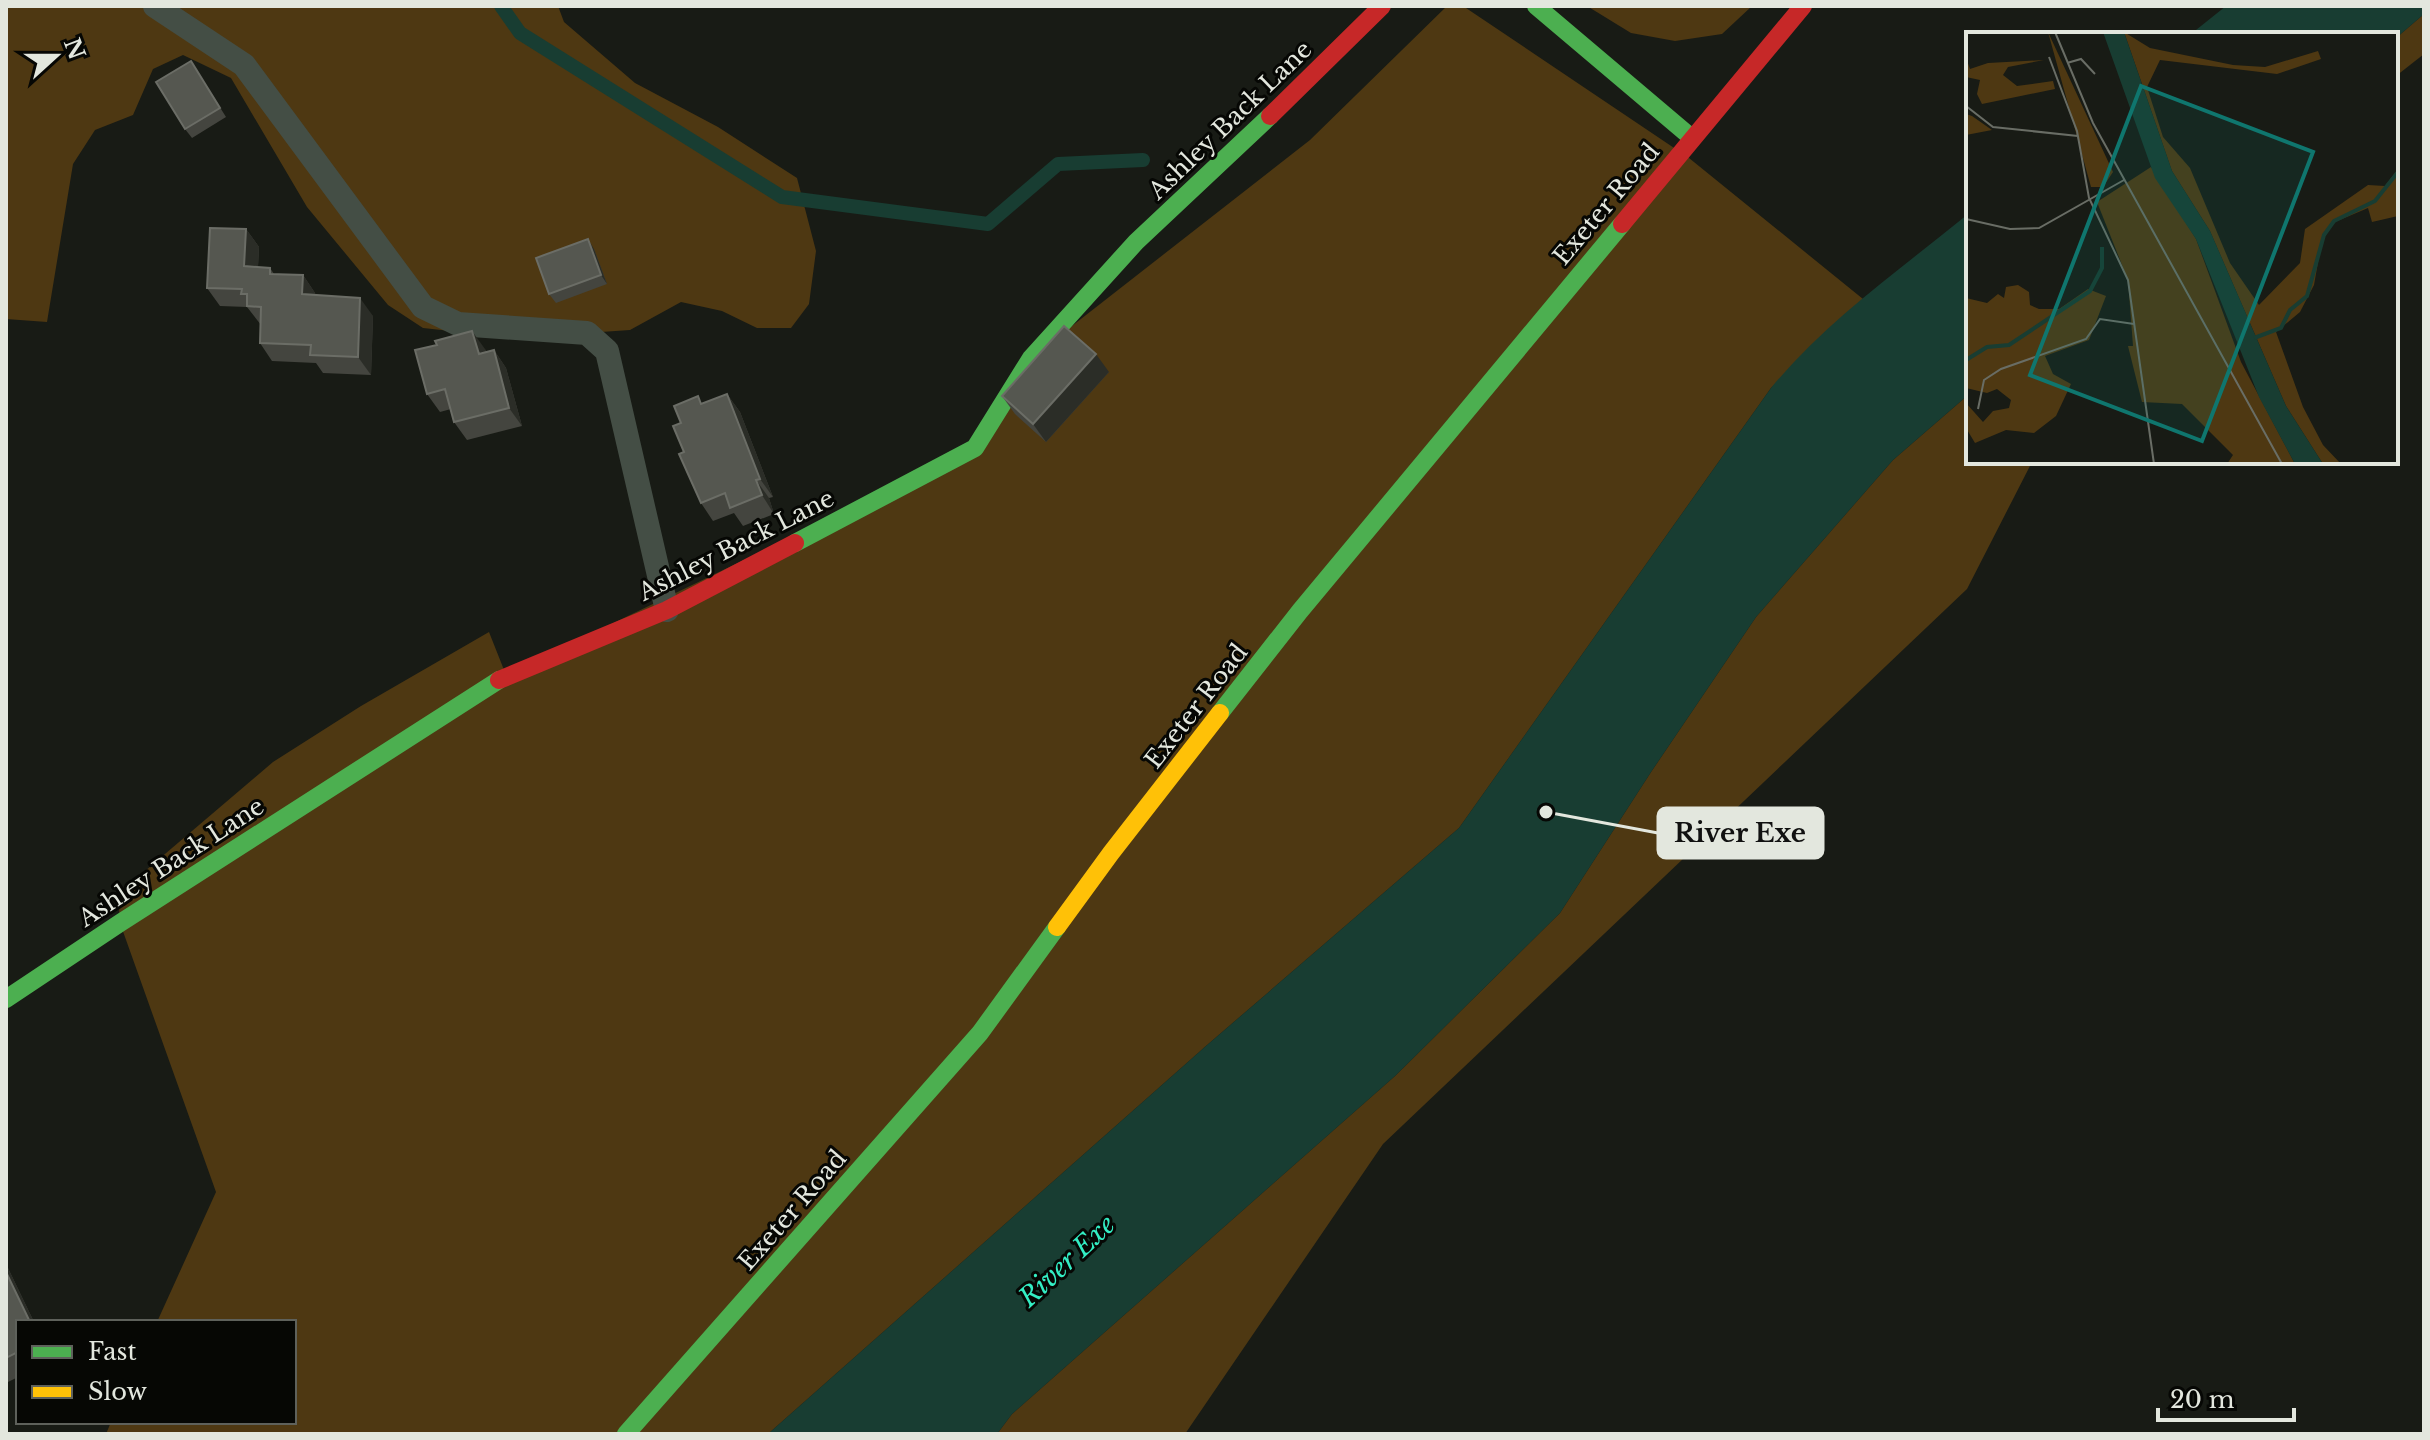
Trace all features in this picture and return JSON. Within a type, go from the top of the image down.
[{"type":"street","name":"Ashley Back Lane","points":[[6,999],[506,676],[667,610],[975,448],[1031,358],[1126,254],[1382,6]]},
{"type":"street","points":[[1536,6],[1692,138]]},
{"type":"street","name":"Exeter Road","points":[[626,1434],[980,1033],[1111,853],[1300,611],[1803,6]]},
{"type":"lane","points":[[155,6],[244,65],[423,307],[458,324],[587,333],[607,351],[667,610]]},
{"type":"shaded area","points":[[6,6],[558,6],[564,22],[635,83],[718,127],[797,178],[816,251],[809,304],[791,328],[757,328],[722,311],[681,302],[630,330],[514,338],[423,328],[388,305],[307,207],[231,78],[183,55],[153,69],[133,115],[95,130],[73,164],[47,322],[6,319]]},
{"type":"shaded area","points":[[1447,6],[1463,6],[1689,158],[1863,299],[1771,388],[1459,828],[1206,1046],[768,1434],[106,1434],[110,1424],[296,1424],[296,1320],[158,1320],[216,1192],[120,923],[118,894],[273,762],[361,706],[489,632],[506,675],[975,448],[1031,358],[1310,140]]},
{"type":"shaded area","points":[[1587,6],[1752,6],[1722,34],[1675,41],[1631,33]]},
{"type":"shaded area","points":[[2424,14],[2424,54],[2398,74],[2398,36]]},
{"type":"shaded area","points":[[1966,397],[1966,464],[2031,464],[1967,589],[1383,1144],[1185,1434],[997,1434],[1012,1414],[1395,1076],[1560,913],[1756,617],[1893,460]]},
{"type":"water","points":[[2226,6],[2424,6],[2424,14],[2398,36],[2398,32],[2194,32]]},
{"type":"water","points":[[1966,216],[1966,397],[1893,460],[1756,617],[1560,913],[1395,1076],[1012,1414],[997,1434],[768,1434],[1206,1046],[1459,828],[1771,388],[1816,340]]},
{"type":"building","points":[[191,61],[220,108],[185,129],[156,82]]},
{"type":"building","points":[[210,228],[246,229],[244,266],[270,268],[270,274],[303,275],[302,294],[360,298],[358,357],[310,355],[311,345],[260,343],[261,307],[247,306],[247,294],[241,294],[242,289],[207,288]]},
{"type":"building","points":[[588,239],[601,275],[549,294],[536,258]]},
{"type":"building","points":[[1064,326],[1096,354],[1033,424],[1002,396]]},
{"type":"building","points":[[472,331],[479,354],[494,350],[509,408],[454,422],[445,389],[427,394],[415,350]]},
{"type":"building","points":[[727,394],[760,479],[756,480],[762,495],[730,508],[725,493],[701,503],[679,454],[684,452],[673,426],[681,423],[674,406],[698,396],[701,404]]},
{"type":"building","points":[[6,1272],[29,1320],[16,1320],[16,1353],[6,1358]]},
{"type":"waterway","points":[[501,6],[520,33],[782,197],[988,224],[1058,164],[1143,160]]},
{"type":"traffic: fast","points":[[1536,6],[1692,138]]},
{"type":"traffic: fast","points":[[795,543],[975,448],[1031,358],[1136,242],[1270,116]]},
{"type":"traffic: fast","points":[[1220,713],[1300,611],[1622,224]]},
{"type":"traffic: fast","points":[[6,999],[499,680]]},
{"type":"traffic: fast","points":[[626,1434],[980,1033],[1057,927]]},
{"type":"traffic: slow","points":[[1057,927],[1220,713]]},
{"type":"traffic: jam","points":[[1270,116],[1382,6]]},
{"type":"traffic: jam","points":[[1622,224],[1803,6]]},
{"type":"traffic: jam","points":[[499,680],[667,610],[795,543]]},
{"type":"place","name":"River Exe","points":[[1546,812]]}]
